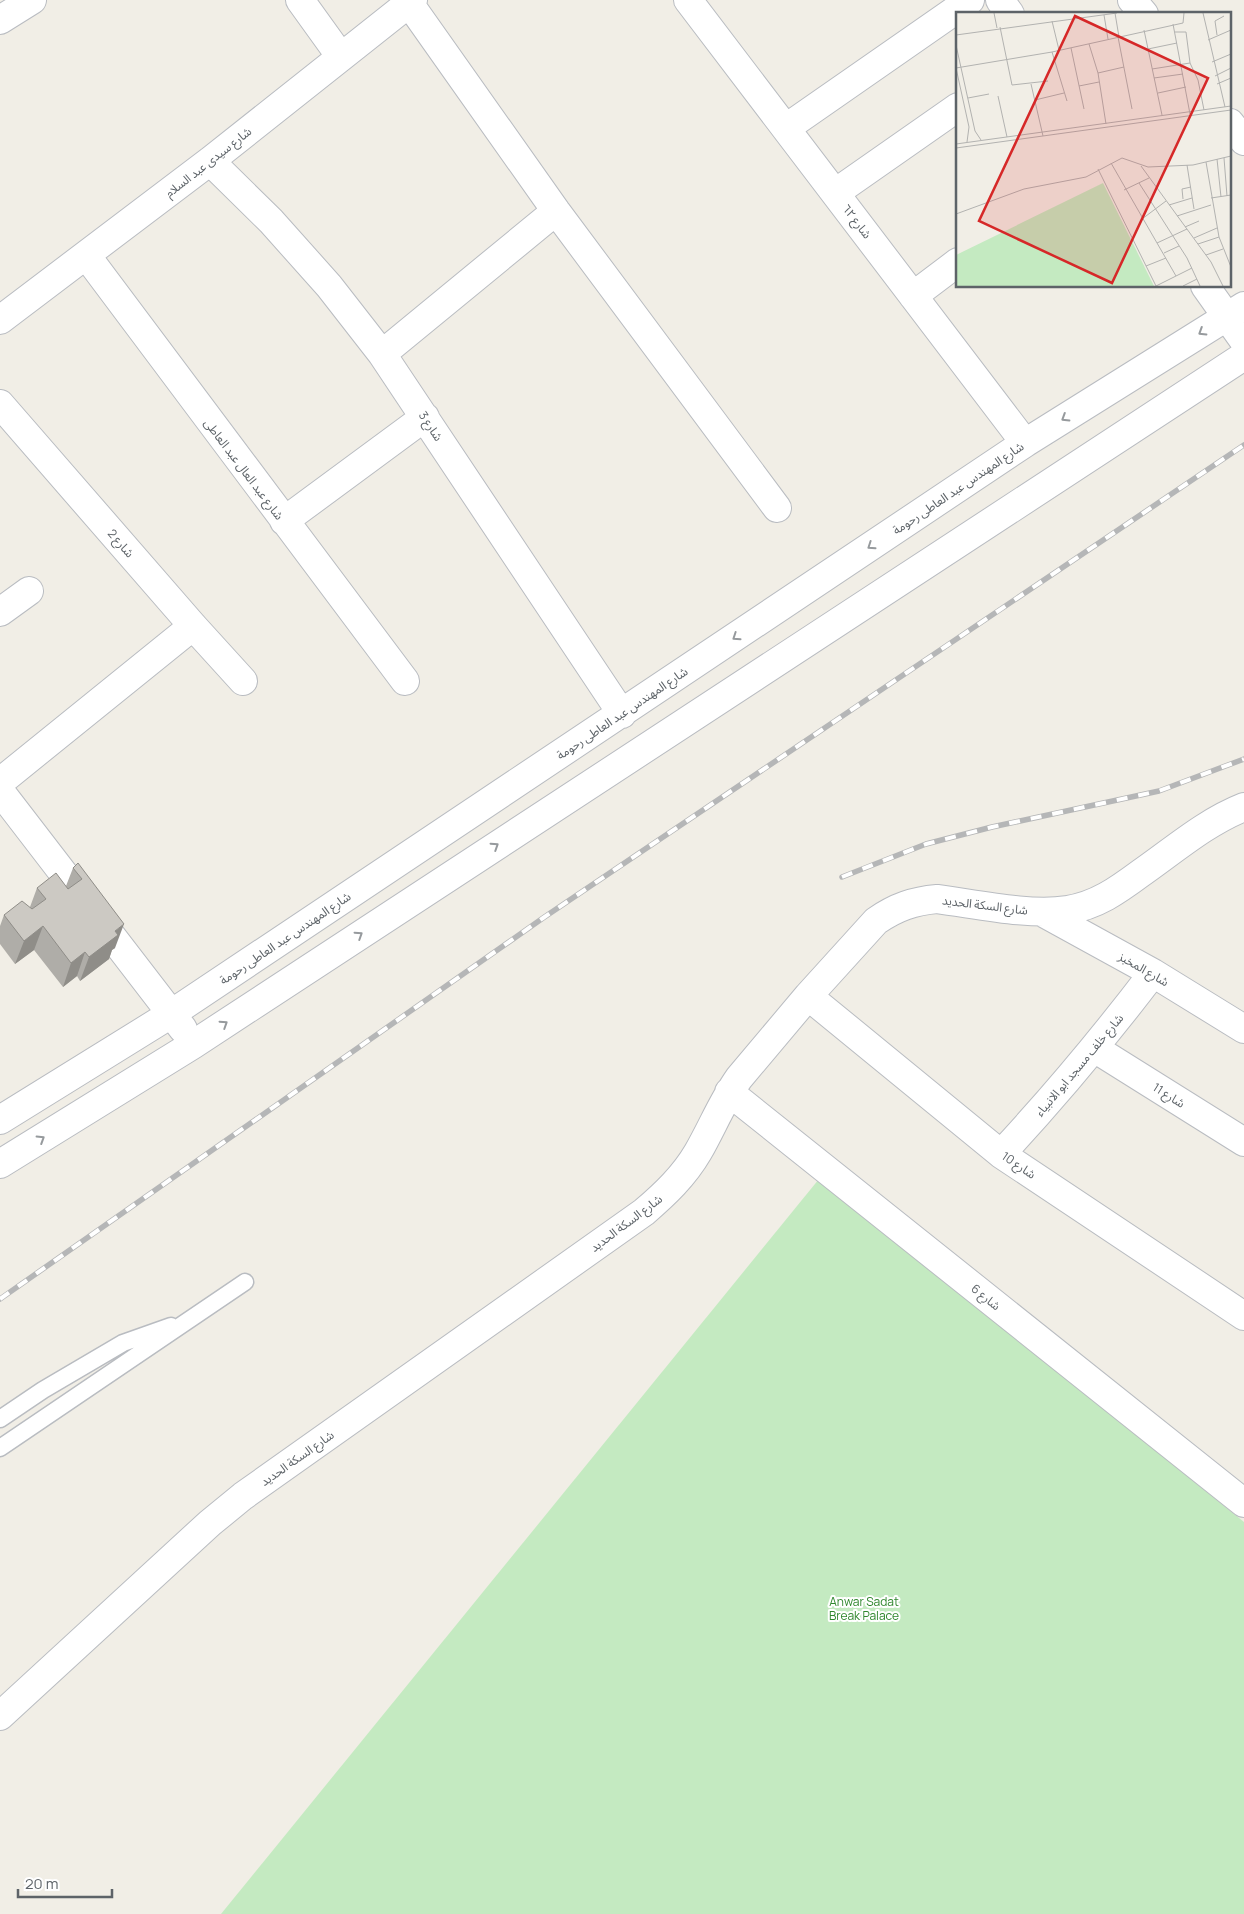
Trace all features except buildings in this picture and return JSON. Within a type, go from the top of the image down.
[{"type":"street","points":[[0,20],[32,0]]},
{"type":"street","points":[[300,0],[341,57]]},
{"type":"street","name":"شارع ٦٢","points":[[688,0],[1025,443]]},
{"type":"street","points":[[786,128],[970,0]]},
{"type":"street","points":[[1000,0],[1009,12]]},
{"type":"street","points":[[1132,0],[1142,12]]},
{"type":"street","points":[[411,1],[556,212],[777,508]]},
{"type":"street","name":"شارع سيدى عبد السلام","points":[[2,315],[86,255],[210,161],[411,1]]},
{"type":"street","points":[[835,193],[956,109]]},
{"type":"street","points":[[1232,126],[1244,141]]},
{"type":"street","name":"شارع 3","points":[[210,161],[271,221],[316,272],[382,354],[622,714]]},
{"type":"street","points":[[382,354],[556,212]]},
{"type":"street","name":"شارع عبد العال عبد العاطى","points":[[86,255],[405,681]]},
{"type":"street","points":[[913,296],[956,264]]},
{"type":"street","points":[[1207,288],[1235,311],[1244,341]]},
{"type":"street","name":"شارع المهندس عبد العاطى رحومة","points":[[0,1120],[171,1014],[1025,443],[1235,311]]},
{"type":"street","points":[[0,1164],[194,1044],[1244,356]]},
{"type":"street","name":"شارع 2","points":[[0,404],[192,626],[243,681]]},
{"type":"street","points":[[284,521],[425,416]]},
{"type":"street","points":[[0,612],[30,590]]},
{"type":"street","points":[[0,782],[192,626]]},
{"type":"street","points":[[0,791],[194,1044]]},
{"type":"street","name":"شارع السكة الحديد","points":[[0,1716],[210,1523],[243,1496],[644,1212],[665,1194],[683,1175],[698,1153],[729,1092],[808,996],[876,921],[905,904],[921,900],[938,899],[1042,912],[1087,906],[1106,897],[1212,823],[1244,807]]},
{"type":"street","name":"شارع المخبز","points":[[1042,912],[1153,973],[1244,1029]]},
{"type":"street","name":"شارع خلف مسجد ابو الانبياء","points":[[1002,1154],[1049,1102],[1153,973]]},
{"type":"street","name":"شارع 10","points":[[808,996],[1002,1154],[1244,1316]]},
{"type":"street","name":"شارع 11","points":[[1094,1048],[1244,1142]]},
{"type":"street","name":"شارع 6","points":[[729,1092],[1244,1503]]},
{"type":"lane","points":[[0,1448],[245,1282]]},
{"type":"lane","points":[[0,1419],[43,1390],[123,1343],[194,1318]]},
{"type":"green space","name":"Anwar Sadat Break Palace","points":[[819,1179],[1244,1522],[1244,1914],[221,1914]]},
{"type":"railway","points":[[0,1299],[543,918],[1244,445]]},
{"type":"railway","points":[[842,877],[926,844],[992,827],[1159,791],[1244,759]]}]
